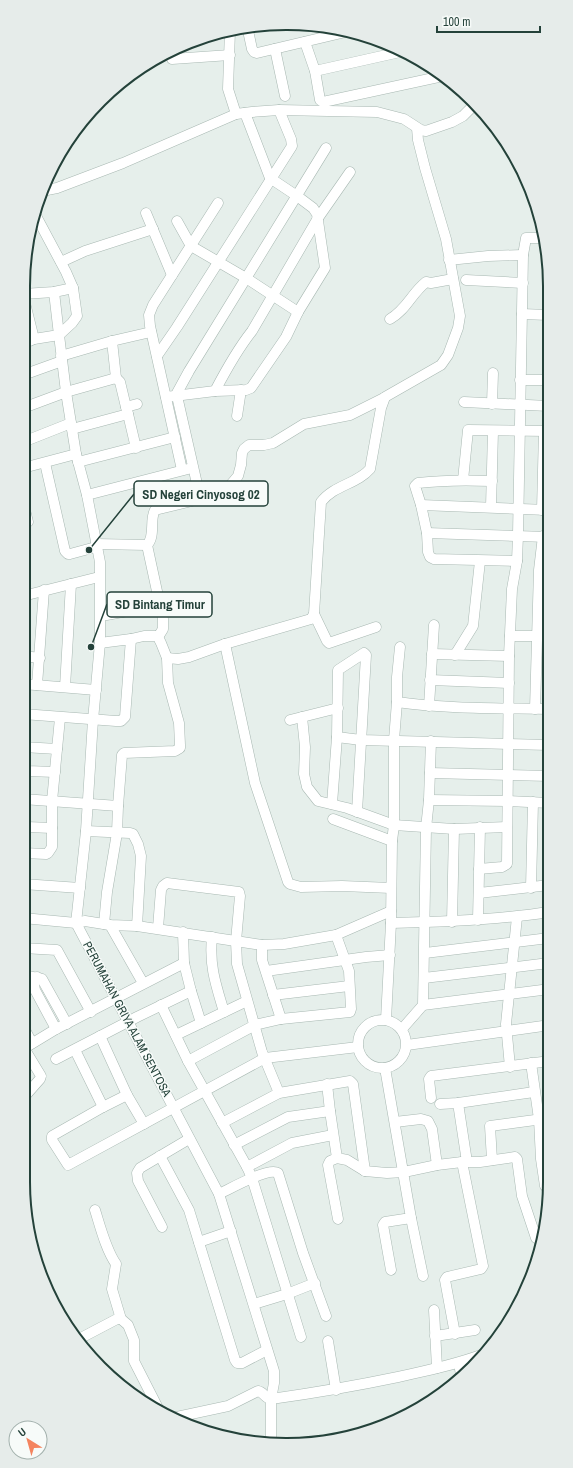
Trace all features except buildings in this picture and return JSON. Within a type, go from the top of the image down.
[{"type":"street","points":[[248,33],[253,52],[257,53],[335,35]]},
{"type":"street","points":[[166,397],[251,388],[286,337],[298,312],[325,268],[318,227],[318,218],[313,208],[270,178],[228,89],[230,36]]},
{"type":"street","points":[[305,42],[315,71],[320,100],[324,102],[435,78]]},
{"type":"street","points":[[275,49],[285,96]]},
{"type":"street","points":[[315,71],[394,53]]},
{"type":"street","points":[[172,59],[230,54]]},
{"type":"street","points":[[49,190],[123,163],[240,114],[279,110],[377,112],[404,120],[417,128],[426,131],[442,126],[462,116],[471,108]]},
{"type":"street","points":[[157,356],[177,327],[270,178],[285,158],[292,144],[279,110]]},
{"type":"street","points":[[147,545],[151,540],[152,521],[155,510],[192,501],[200,497],[226,490],[239,474],[243,451],[249,445],[264,445],[273,443],[304,424],[350,415],[438,368],[448,355],[458,328],[460,316],[446,239],[425,168],[418,140],[417,128]]},
{"type":"street","points":[[200,497],[177,396],[184,378],[326,148]]},
{"type":"street","points":[[215,391],[318,218],[350,172]]},
{"type":"street","points":[[182,470],[151,332],[149,320],[150,310],[218,202]]},
{"type":"street","points":[[146,213],[172,275]]},
{"type":"street","points":[[30,341],[59,335],[72,323],[76,316],[73,288],[39,221]]},
{"type":"street","points":[[177,221],[191,246],[246,278],[298,312]]},
{"type":"street","points":[[61,262],[85,251],[153,230]]},
{"type":"street","points":[[479,869],[502,867],[506,864],[509,656],[512,589],[517,561],[518,535],[523,255],[526,238],[538,238]]},
{"type":"street","points":[[449,260],[488,256],[523,255]]},
{"type":"street","points":[[390,319],[405,308],[416,292],[426,282],[431,283],[453,279]]},
{"type":"street","points":[[466,280],[523,283]]},
{"type":"street","points":[[30,294],[73,288]]},
{"type":"street","points":[[54,292],[71,426],[77,458],[87,495],[100,562],[100,643],[93,720],[86,831],[76,923]]},
{"type":"street","points":[[522,314],[543,315]]},
{"type":"street","points":[[30,323],[34,339]]},
{"type":"street","points":[[30,372],[62,358],[112,341],[151,332]]},
{"type":"street","points":[[112,341],[116,378],[120,382],[136,448]]},
{"type":"street","points":[[492,404],[493,373]]},
{"type":"street","points":[[30,405],[66,392],[116,378]]},
{"type":"street","points":[[520,380],[543,380]]},
{"type":"street","points":[[237,416],[241,390]]},
{"type":"street","points":[[376,628],[329,643],[314,614],[321,503],[331,492],[351,482],[370,469],[384,398]]},
{"type":"street","points":[[464,402],[543,406]]},
{"type":"street","points":[[30,440],[127,410],[137,404]]},
{"type":"street","points":[[463,480],[467,432],[470,430],[519,432],[543,431]]},
{"type":"street","points":[[492,507],[493,431]]},
{"type":"street","points":[[30,466],[136,448],[175,437]]},
{"type":"street","points":[[45,463],[65,551],[68,554],[96,545],[147,545]]},
{"type":"street","points":[[87,495],[194,467]]},
{"type":"street","points":[[492,481],[463,480],[418,483],[415,486],[422,506],[427,533],[428,552],[432,558],[480,561],[517,561]]},
{"type":"street","points":[[422,506],[492,507],[543,510]]},
{"type":"street","points":[[427,533],[543,536]]},
{"type":"street","points":[[147,545],[164,626],[158,637]]},
{"type":"street","points":[[535,709],[539,570],[543,551]]},
{"type":"street","points":[[455,655],[473,626],[480,561]]},
{"type":"street","points":[[30,594],[99,577]]},
{"type":"street","points":[[64,687],[71,584]]},
{"type":"street","points":[[37,685],[44,590]]},
{"type":"street","points":[[101,616],[161,606]]},
{"type":"street","points":[[167,658],[178,659],[188,657],[225,644],[310,620],[314,614]]},
{"type":"street","points":[[429,706],[434,625]]},
{"type":"street","points":[[100,643],[152,635],[158,637],[167,658],[168,682],[179,723],[180,748],[175,751],[122,754],[117,833],[107,892],[107,925],[142,983]]},
{"type":"street","points":[[510,636],[543,636]]},
{"type":"street","points":[[30,715],[118,721],[125,717],[131,639]]},
{"type":"street","points":[[225,644],[254,783],[288,882],[301,887],[342,886],[391,888]]},
{"type":"street","points":[[386,1020],[390,955],[392,841],[394,825],[394,740],[400,648]]},
{"type":"street","points":[[332,804],[337,737],[338,670],[356,657],[365,653],[358,812]]},
{"type":"street","points":[[432,654],[509,656]]},
{"type":"street","points":[[30,657],[40,658]]},
{"type":"street","points":[[430,680],[509,683]]},
{"type":"street","points":[[30,684],[96,690]]},
{"type":"street","points":[[397,702],[429,706],[543,709]]},
{"type":"street","points":[[290,720],[338,708]]},
{"type":"street","points":[[302,717],[305,748],[305,782],[309,790],[318,801],[358,812],[394,825],[454,829],[507,827]]},
{"type":"street","points":[[30,853],[48,853],[52,846],[52,801],[60,718]]},
{"type":"street","points":[[337,737],[361,740],[543,744]]},
{"type":"street","points":[[402,1029],[423,1005],[426,828],[429,800],[431,741]]},
{"type":"street","points":[[30,749],[57,749]]},
{"type":"street","points":[[30,771],[55,772]]},
{"type":"street","points":[[430,773],[543,776]]},
{"type":"street","points":[[30,799],[118,806]]},
{"type":"street","points":[[429,800],[543,803]]},
{"type":"street","points":[[531,888],[533,802]]},
{"type":"street","points":[[333,819],[392,841]]},
{"type":"street","points":[[30,827],[52,828]]},
{"type":"street","points":[[478,920],[480,827]]},
{"type":"street","points":[[452,922],[454,829]]},
{"type":"street","points":[[86,831],[133,834],[140,848],[141,856],[137,926]]},
{"type":"street","points":[[158,928],[164,884],[167,883],[238,891],[240,896],[236,941],[237,964],[265,1058],[280,1093]]},
{"type":"street","points":[[30,884],[80,888]]},
{"type":"street","points":[[479,893],[543,886]]},
{"type":"street","points":[[30,919],[76,923],[85,921],[107,925],[158,928],[262,945],[284,944],[336,935],[391,911]]},
{"type":"street","points":[[391,923],[452,922],[517,917],[543,913]]},
{"type":"street","points":[[510,1067],[506,1030],[517,917]]},
{"type":"street","name":"PERUMAHAN GRIYA ALAM SENTOSA","points":[[76,923],[116,998],[127,1022],[174,1108],[265,1058],[358,1047]]},
{"type":"street","points":[[183,932],[184,963],[201,1023]]},
{"type":"street","points":[[188,1061],[255,1025],[281,1019],[350,1012],[349,971],[336,935]]},
{"type":"street","points":[[212,937],[211,967],[224,1012]]},
{"type":"street","points":[[425,953],[543,939]]},
{"type":"street","points":[[262,945],[262,960],[281,1019]]},
{"type":"street","points":[[30,948],[57,950],[91,1012]]},
{"type":"street","points":[[266,971],[390,955]]},
{"type":"street","points":[[30,1045],[142,983],[184,963]]},
{"type":"street","points":[[424,978],[543,964]]},
{"type":"street","points":[[30,976],[42,979],[46,983],[67,1024]]},
{"type":"street","points":[[37,977],[34,985],[35,990],[56,1029]]},
{"type":"street","points":[[273,995],[349,986]]},
{"type":"street","points":[[423,1005],[543,990]]},
{"type":"street","points":[[56,1059],[191,991]]},
{"type":"street","points":[[176,1036],[247,1001]]},
{"type":"street","points":[[161,1005],[188,1061],[252,1178],[301,1337]]},
{"type":"street","points":[[386,1020],[402,1029],[406,1040],[406,1051],[400,1060],[391,1067],[374,1067],[365,1061],[358,1047],[361,1032],[372,1022],[386,1020]]},
{"type":"street","points":[[406,1045],[543,1026]]},
{"type":"street","points":[[100,1036],[127,1094],[144,1124]]},
{"type":"street","points":[[75,1050],[103,1107]]},
{"type":"street","points":[[30,1055],[41,1076],[30,1090]]},
{"type":"street","points":[[431,1098],[429,1079],[431,1076],[543,1062]]},
{"type":"street","points":[[531,1063],[539,1119],[543,1171]]},
{"type":"street","points":[[385,1068],[411,1218],[423,1276]]},
{"type":"street","points":[[222,1123],[280,1093],[350,1081],[353,1084],[365,1171]]},
{"type":"street","points":[[327,1084],[337,1158]]},
{"type":"street","points":[[440,1104],[458,1103],[534,1092]]},
{"type":"street","points":[[127,1094],[52,1136],[52,1140],[68,1165],[174,1108],[219,1194],[274,1370],[274,1383],[271,1399],[271,1437]]},
{"type":"street","points":[[455,1334],[445,1280],[448,1277],[481,1269],[483,1266],[464,1162],[458,1103]]},
{"type":"street","points":[[234,1145],[288,1117],[330,1111]]},
{"type":"street","points":[[395,1122],[422,1119],[428,1121],[432,1129],[437,1165]]},
{"type":"street","points":[[492,1160],[490,1126],[543,1119]]},
{"type":"street","points":[[247,1167],[292,1143],[333,1135]]},
{"type":"street","points":[[162,1227],[137,1177],[137,1173],[140,1168],[189,1139]]},
{"type":"street","points":[[160,1156],[188,1207],[236,1362],[242,1363],[267,1350]]},
{"type":"street","points":[[338,1219],[328,1168],[330,1161],[337,1158],[347,1160],[365,1171],[387,1173],[404,1172],[437,1165],[480,1162],[514,1156],[517,1158],[522,1196],[536,1238]]},
{"type":"street","points":[[219,1194],[252,1178],[271,1172],[276,1172],[278,1174],[303,1253],[326,1316]]},
{"type":"street","points":[[95,1210],[112,1258],[116,1264],[112,1288],[122,1319],[128,1325],[134,1340],[134,1361],[155,1402]]},
{"type":"street","points":[[391,1270],[383,1225],[386,1222],[411,1218]]},
{"type":"street","points":[[199,1242],[231,1231]]},
{"type":"street","points":[[254,1304],[315,1284]]},
{"type":"street","points":[[434,1310],[437,1368]]},
{"type":"street","points":[[82,1337],[117,1319],[122,1319]]},
{"type":"street","points":[[435,1336],[476,1330]]},
{"type":"street","points":[[328,1341],[336,1390]]},
{"type":"street","points":[[183,1416],[226,1407],[258,1391],[265,1397],[271,1399],[336,1390],[472,1359]]},
{"type":"street","points":[[459,1363],[460,1370]]},
{"type":"place","name":"SD Negeri Cinyosog 02","points":[[89,550]]},
{"type":"place","name":"SD Bintang Timur","points":[[91,647]]}]
